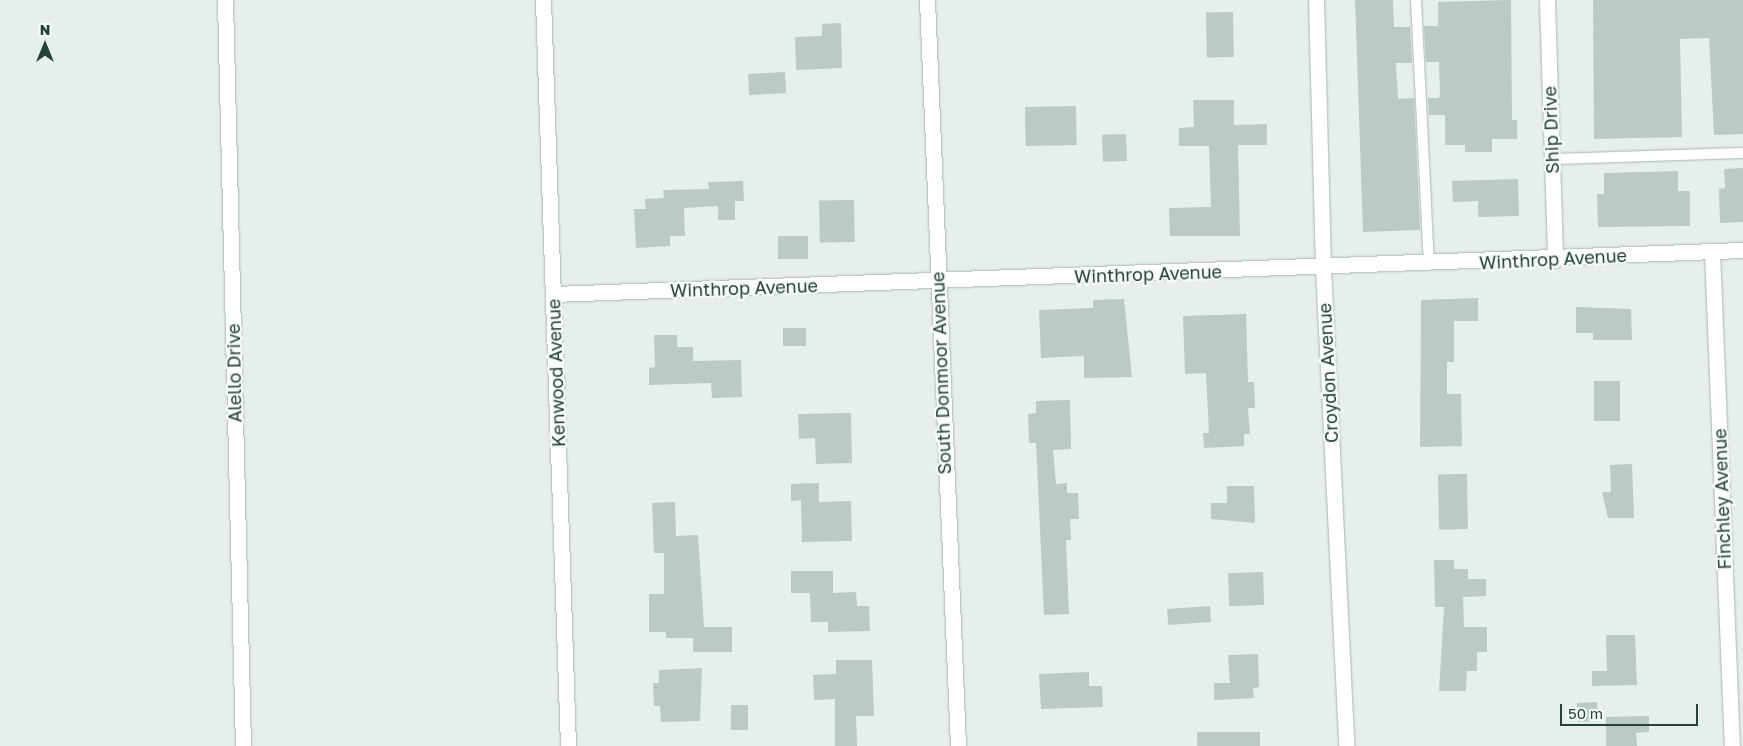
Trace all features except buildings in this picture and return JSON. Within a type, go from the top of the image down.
[{"type":"street","name":"Alello Drive","points":[[224,0],[243,746]]},
{"type":"street","name":"Kenwood Avenue","points":[[543,0],[568,746]]},
{"type":"street","name":"South Donmoor Avenue","points":[[926,0],[958,746]]},
{"type":"street","name":"Croydon Avenue","points":[[1316,0],[1322,268],[1346,746]]},
{"type":"street","name":"Ship Drive","points":[[1546,0],[1555,260]]},
{"type":"street","name":"Winthrop Avenue","points":[[554,294],[1555,260],[1743,250]]},
{"type":"street","name":"Finchley Avenue","points":[[1712,251],[1732,746]]},
{"type":"lane","points":[[1416,0],[1428,264]]},
{"type":"lane","points":[[1552,159],[1743,153]]}]
